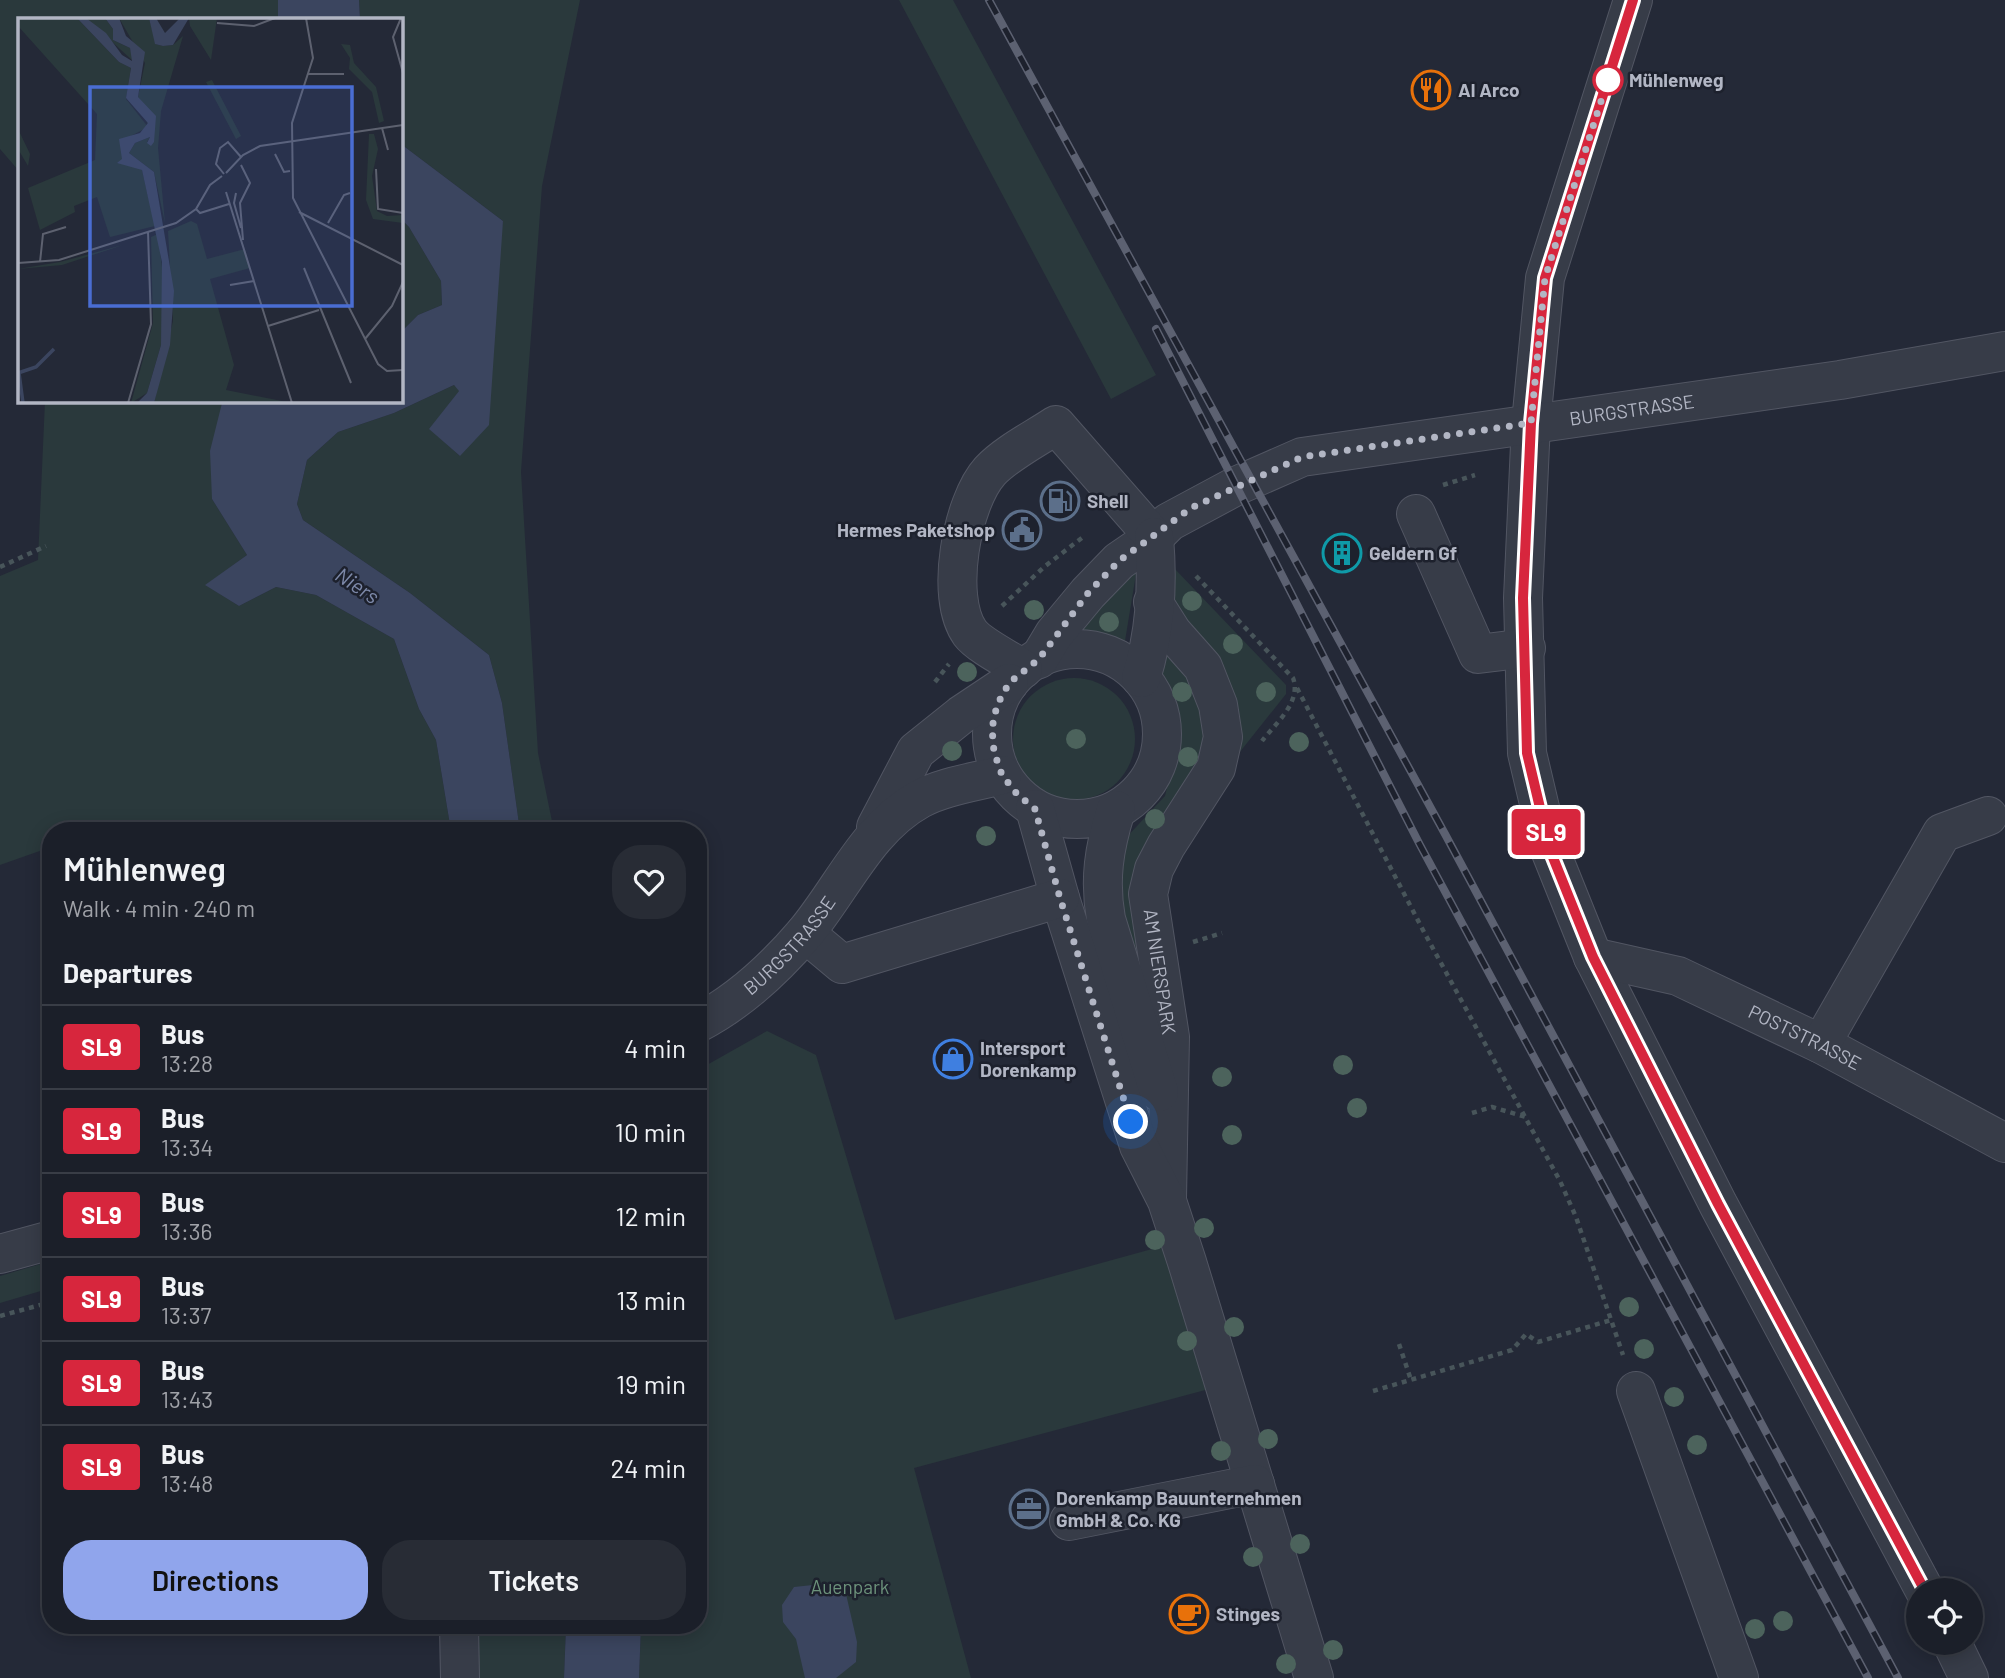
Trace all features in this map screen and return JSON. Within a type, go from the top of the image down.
[{"type":"street","points":[[1633,0],[1545,278],[1531,440],[1523,598],[1527,753],[1550,850],[1593,957],[1718,1204],[1918,1578]]},
{"type":"street","name":"BURGSTRASSE","points":[[707,1017],[762,977],[806,933],[864,851],[916,751],[1024,670],[1065,650],[1094,651],[1120,660],[1141,678],[1156,699],[1163,724],[1161,750],[1153,775],[1137,795],[1116,810],[1090,819],[1062,818],[1035,809],[1017,794],[1002,775],[994,752],[992,728],[997,705],[1024,670],[1088,593],[1119,561],[1191,508],[1302,457],[1531,440],[2005,351]]},
{"type":"street","points":[[1024,670],[971,635],[959,595],[960,544],[973,495],[991,470],[1056,425],[1154,537],[1157,575],[1147,660],[1141,678]]},
{"type":"street","points":[[1428,500],[1478,653],[1526,648]]},
{"type":"street","name":"AM NIERSPARK","points":[[1153,602],[1172,632],[1203,667],[1218,705],[1223,737],[1216,768],[1166,846],[1154,869],[1148,894],[1170,1037],[1167,1200]]},
{"type":"street","name":"BURGSTRASSE","points":[[864,851],[902,811],[922,798],[1002,775]]},
{"type":"street","name":"AM NIERSPARK","points":[[1035,809],[1060,898],[1139,1146],[1167,1200],[1314,1678]]},
{"type":"street","name":"AM NIERSPARK","points":[[1116,810],[1102,866],[1100,890],[1106,919],[1170,1128]]},
{"type":"street","points":[[1821,1044],[1942,832],[1988,816]]},
{"type":"street","points":[[806,933],[842,964],[1060,898]]},
{"type":"street","name":"POSTSTRASSE","points":[[1593,957],[1678,976],[1821,1044],[2005,1143]]},
{"type":"street","points":[[0,1255],[42,1243]]},
{"type":"street","points":[[1636,1391],[1739,1678]]},
{"type":"street","points":[[1069,1521],[1255,1484]]},
{"type":"street","points":[[459,1634],[460,1678]]},
{"type":"street","points":[[1958,1655],[1969,1678]]},
{"type":"path","points":[[1428,500],[1531,440]]},
{"type":"path","points":[[931,689],[971,635],[1044,567],[1127,507]]},
{"type":"path","points":[[0,567],[46,546]]},
{"type":"path","points":[[1189,568],[1293,678],[1417,919],[1527,1117],[1576,1217],[1636,1391]]},
{"type":"path","points":[[1258,747],[1294,699],[1297,688]]},
{"type":"path","points":[[1472,1113],[1492,1107],[1527,1117]]},
{"type":"path","points":[[0,1316],[42,1304]]},
{"type":"path","points":[[1373,1391],[1512,1350],[1526,1334],[1538,1342],[1611,1320]]},
{"type":"path","points":[[1399,1344],[1411,1380]]},
{"type":"green space","points":[[0,0],[278,0],[278,18],[18,18],[18,170],[0,149]]},
{"type":"green space","points":[[359,0],[580,0],[542,186],[521,472],[538,753],[552,822],[519,822],[502,703],[489,655],[410,593],[303,520],[297,504],[307,460],[338,432],[394,413],[454,385],[460,390],[430,429],[460,456],[503,221],[402,145],[402,18],[360,18]]},
{"type":"green space","points":[[899,0],[953,0],[1156,375],[1111,399]]},
{"type":"green space","points":[[402,220],[409,227],[441,281],[442,305],[418,315],[402,331]]},
{"type":"green space","points":[[45,402],[228,402],[222,403],[212,499],[247,555],[206,585],[239,606],[276,587],[316,595],[394,639],[419,709],[436,740],[450,822],[42,822],[42,850],[0,865],[0,576],[38,560]]},
{"type":"green space","points":[[1132,566],[1137,568],[1124,647],[1077,636]]},
{"type":"green space","points":[[1174,568],[1286,685],[1286,694],[1228,767],[1238,705],[1193,628],[1174,605]]},
{"type":"green space","points":[[1155,642],[1180,655],[1208,732],[1197,776],[1135,867],[1130,903],[1156,998],[1111,902],[1124,840],[1165,796],[1178,743],[1172,704],[1153,675]]},
{"type":"green space","points":[[1074,678],[1097,682],[1117,696],[1131,716],[1135,739],[1131,762],[1117,782],[1097,796],[1074,800],[1051,796],[1031,782],[1017,762],[1013,739],[1017,716],[1031,696],[1051,682]]},
{"type":"green space","name":"Auenpark","points":[[767,1031],[816,1055],[895,1320],[1181,1241],[1224,1385],[914,1468],[971,1678],[639,1678],[641,1634],[707,1634],[707,1065]]},
{"type":"green space","points":[[42,1264],[42,1291],[0,1303],[0,1276]]},
{"type":"green space","points":[[474,1634],[566,1634],[564,1678],[475,1678]]},
{"type":"water","points":[[278,0],[359,0],[360,18],[278,18]]},
{"type":"water","name":"Niers","points":[[402,145],[503,221],[489,425],[460,456],[429,429],[459,391],[454,385],[394,413],[338,432],[307,460],[297,504],[303,520],[410,593],[489,655],[502,703],[519,822],[450,822],[436,740],[419,709],[394,639],[316,595],[276,587],[239,606],[205,585],[247,555],[212,499],[210,451],[222,403],[402,402],[402,331],[418,315],[442,305],[441,281],[409,227],[402,220]]},
{"type":"water","points":[[822,1584],[846,1594],[857,1642],[856,1662],[836,1678],[805,1678],[796,1639],[783,1622],[782,1605],[794,1587]]},
{"type":"water","points":[[566,1634],[641,1634],[639,1678],[564,1678]]},
{"type":"railway","points":[[989,0],[1445,834],[1898,1678]]},
{"type":"railway","points":[[1156,329],[1420,845],[1868,1678]]},
{"type":"bus line","name":"SL9","points":[[1633,0],[1545,278],[1531,423],[1523,598],[1527,753],[1550,850],[1593,957],[1718,1204],[1918,1578]]},
{"type":"place","name":"Mühlenweg","points":[[1608,80]]},
{"type":"place","name":"Al Arco","points":[[1431,90]]},
{"type":"place","name":"Shell","points":[[1060,501]]},
{"type":"place","name":"Hermes Paketshop","points":[[1022,530]]},
{"type":"place","name":"Geldern Gf","points":[[1342,553]]},
{"type":"place","name":"Intersport Dorenkamp","points":[[953,1059]]},
{"type":"place","name":"Dorenkamp Bauunternehmen GmbH & Co. KG","points":[[1029,1509]]},
{"type":"place","name":"Stinges","points":[[1189,1614]]},
{"type":"route","points":[[1131,1122],[1060,898],[1035,809],[1017,794],[1002,775],[994,752],[992,728],[997,705],[1009,683],[1023,669],[1039,659],[1054,634],[1119,561],[1191,508],[1302,457],[1531,423],[1545,278],[1609,76],[1608,80]]}]
